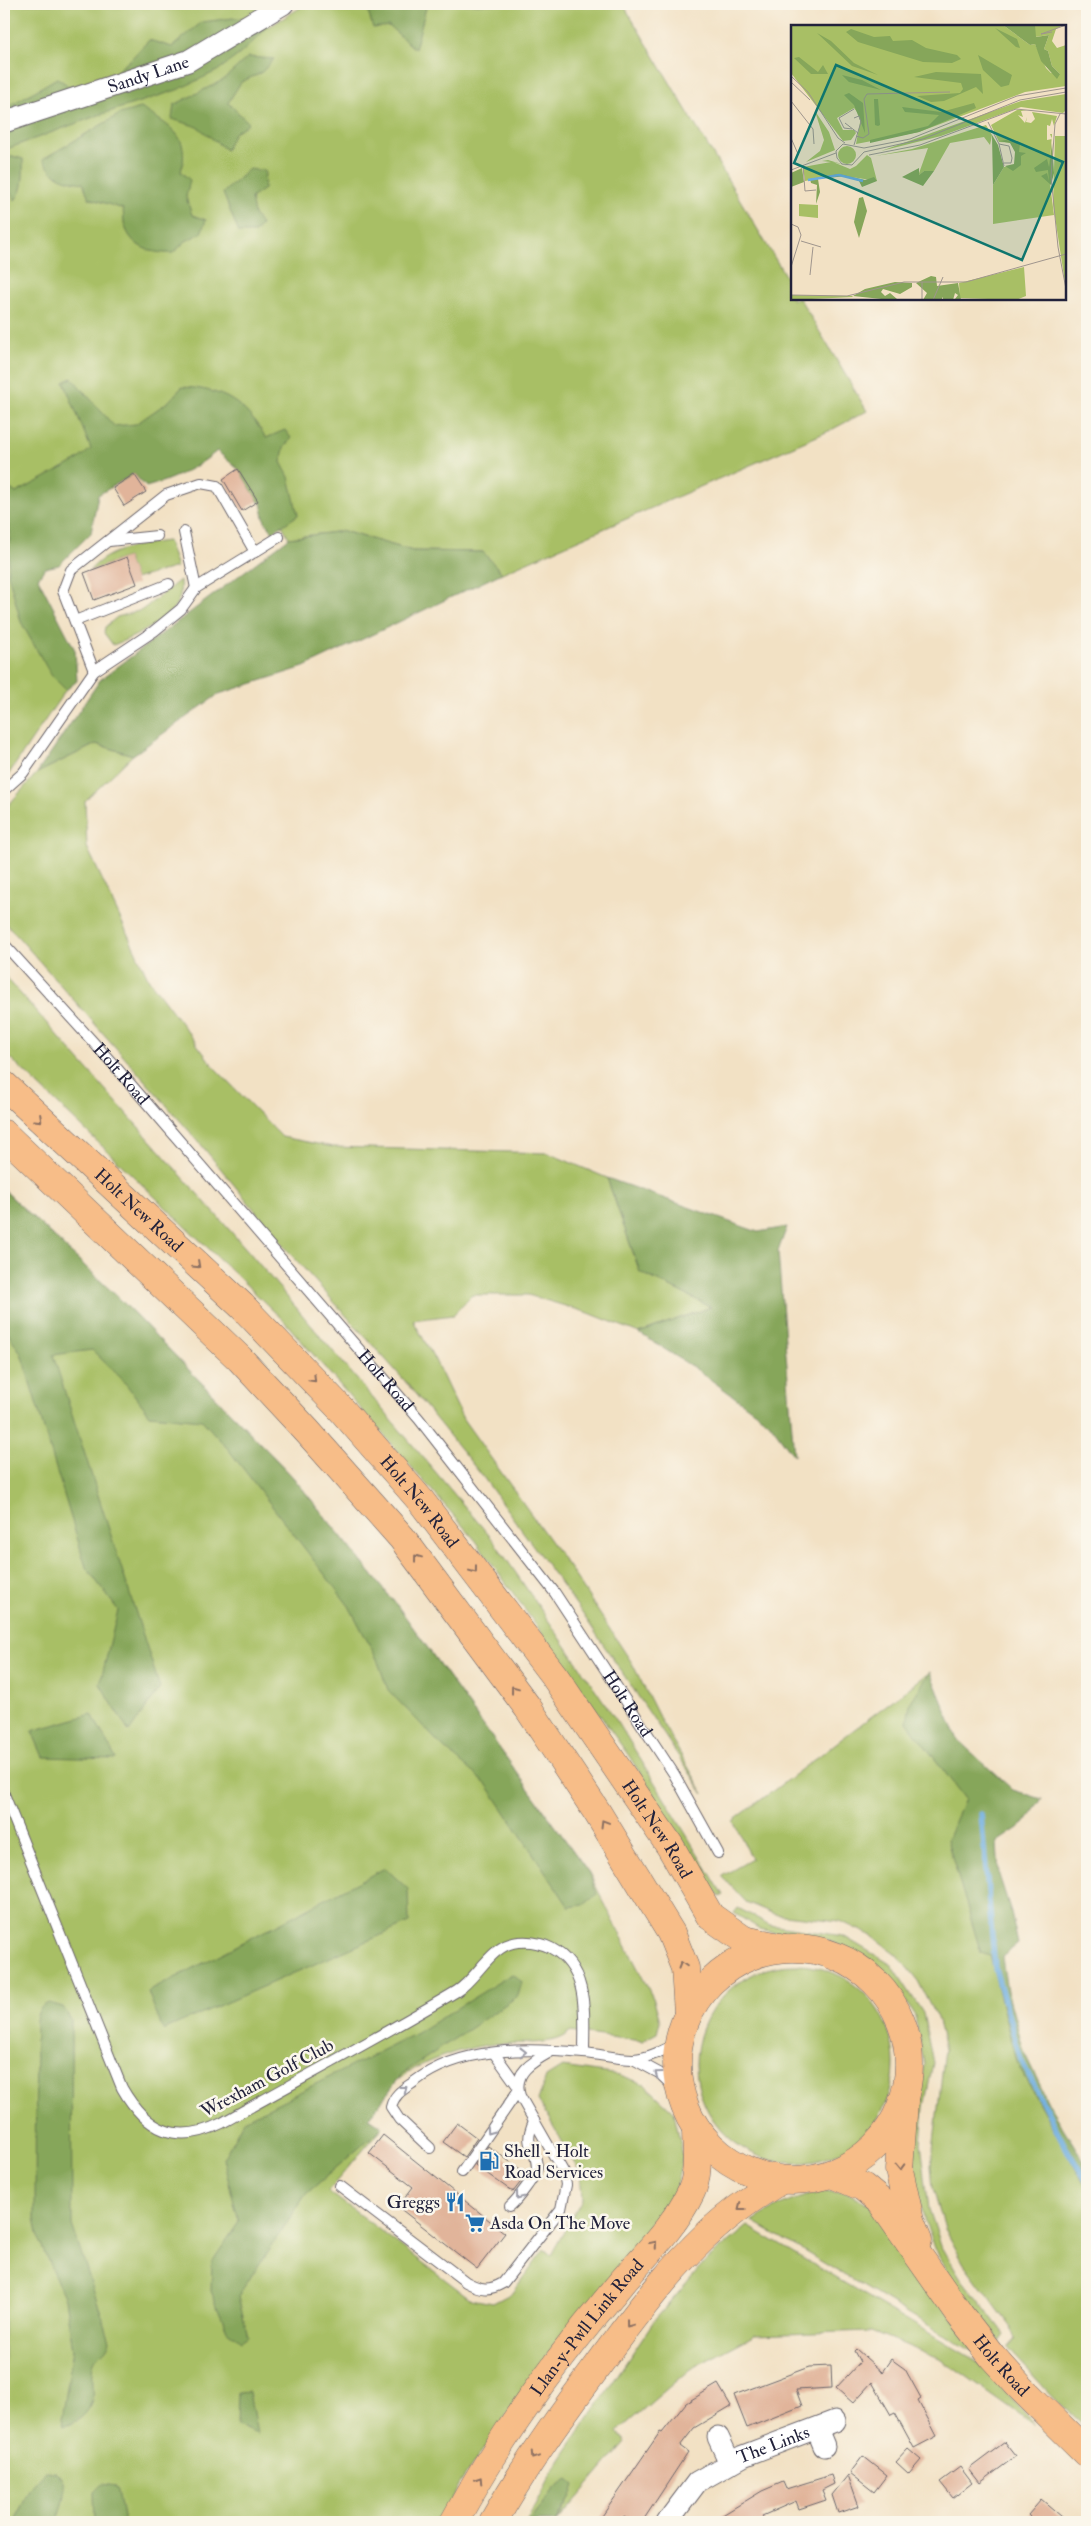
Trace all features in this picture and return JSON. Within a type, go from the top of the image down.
[{"type":"main road","name":"Holt New Road","points":[[4,1085],[242,1306],[342,1409],[422,1501],[555,1677],[670,1846],[710,1916],[744,1940],[784,1948]]},
{"type":"main road","name":"Holt New Road","points":[[4,1134],[240,1359],[402,1538],[528,1708],[598,1812],[671,1933],[684,1968],[688,2013]]},
{"type":"main road","points":[[784,1948],[817,1950],[848,1961],[874,1980],[894,2006],[906,2036],[910,2069],[904,2101],[893,2125],[876,2146],[856,2162],[832,2174],[807,2180],[781,2180],[756,2174],[733,2164],[712,2148],[696,2128],[681,2094],[677,2068],[679,2042],[688,2013],[705,1988],[728,1968],[755,1954],[784,1948]]},
{"type":"main road","name":"Holt Road","points":[[904,2101],[899,2170],[910,2220],[928,2267]]},
{"type":"main road","name":"Llan-y-Pwll Link Road","points":[[454,2522],[468,2497],[538,2390],[611,2294],[680,2213],[692,2190],[696,2161],[696,2128]]},
{"type":"main road","name":"Holt Road","points":[[832,2174],[863,2187],[881,2202],[928,2267],[960,2316],[992,2356],[1020,2387],[1082,2442]]},
{"type":"main road","name":"Llan-y-Pwll Link Road","points":[[493,2522],[513,2488],[572,2399],[640,2308],[694,2249],[742,2206],[781,2180]]},
{"type":"street","name":"Sandy Lane","points":[[4,122],[188,61],[283,4]]},
{"type":"street","name":"The Links","points":[[667,2522],[697,2482],[730,2463],[743,2456],[825,2432]]},
{"type":"street","name":"The Links","points":[[718,2437],[730,2463]]},
{"type":"lane","points":[[94,671],[63,592],[72,570],[166,494],[201,483],[217,486],[255,552]]},
{"type":"lane","points":[[184,532],[196,588]]},
{"type":"lane","points":[[108,541],[157,536]]},
{"type":"lane","points":[[4,790],[23,773],[94,671],[168,620],[181,609],[196,588],[279,537]]},
{"type":"lane","points":[[75,621],[169,584]]},
{"type":"lane","name":"Holt Road","points":[[4,944],[114,1065],[419,1419],[556,1593],[674,1774],[718,1853]]},
{"type":"lane","name":"Wrexham Golf Club","points":[[4,1794],[122,2088],[133,2107],[147,2122],[168,2133],[188,2134],[208,2130],[222,2123],[459,1990],[496,1952],[516,1942],[542,1944],[563,1955],[578,1977],[584,2000],[584,2053]]},
{"type":"lane","points":[[430,2148],[394,2113],[392,2107],[393,2100],[397,2095],[435,2068],[463,2058],[494,2053],[584,2053],[633,2059],[658,2054],[679,2042]]},
{"type":"lane","points":[[462,2172],[518,2088],[520,2076],[528,2066],[552,2052]]},
{"type":"lane","points":[[340,2186],[466,2282],[478,2289],[491,2289],[504,2283],[561,2209],[564,2198],[564,2173],[534,2121],[518,2088],[494,2053]]},
{"type":"lane","points":[[633,2059],[659,2073],[681,2094]]},
{"type":"lane","points":[[510,2206],[535,2174],[537,2167],[529,2147],[528,2134],[534,2121]]},
{"type":"green space","points":[[4,4],[271,4],[185,56],[72,88],[4,111]]},
{"type":"green space","points":[[306,4],[623,4],[791,285],[791,300],[801,300],[867,411],[831,430],[502,573],[483,552],[413,551],[343,531],[289,538],[213,397],[6,502],[73,679],[4,781],[4,133],[194,73]]},
{"type":"green space","points":[[378,4],[427,4],[415,49],[389,26],[373,28],[368,11]]},
{"type":"green space","points":[[233,18],[266,19],[268,27],[240,54],[217,71],[177,90],[99,115],[4,150],[4,109],[57,78],[75,90],[99,86],[130,60],[149,40],[172,47],[202,22]]},
{"type":"green space","points":[[248,57],[274,59],[261,73],[241,82],[228,103],[249,123],[234,133],[226,150],[198,127],[172,119],[174,105],[223,80]]},
{"type":"green space","points":[[141,108],[176,133],[183,149],[181,172],[190,180],[186,197],[192,215],[206,220],[201,233],[186,241],[173,253],[152,251],[139,246],[125,227],[123,209],[89,198],[83,183],[59,177],[43,159],[120,114]]},
{"type":"green space","points":[[12,156],[23,159],[22,186],[15,200],[4,182],[4,163]]},
{"type":"green space","points":[[249,169],[265,171],[264,189],[251,198],[254,214],[261,225],[255,233],[239,233],[223,193]]},
{"type":"green space","points":[[72,378],[114,426],[136,424],[169,401],[182,387],[210,391],[232,400],[250,416],[266,438],[285,430],[291,438],[284,448],[281,462],[289,477],[298,515],[273,532],[265,522],[261,503],[238,469],[217,451],[193,468],[165,481],[146,487],[134,474],[98,495],[91,533],[59,565],[45,568],[38,578],[75,650],[77,681],[66,690],[51,675],[21,622],[8,574],[10,532],[4,512],[4,484],[16,493],[76,461],[91,449],[64,382]]},
{"type":"green space","points":[[343,531],[413,551],[483,552],[502,573],[304,667],[219,694],[133,755],[96,744],[37,773],[100,680],[289,538]]},
{"type":"green space","points":[[168,541],[177,567],[135,579],[127,557],[89,571],[105,557],[125,549]]},
{"type":"green space","points":[[180,580],[180,596],[170,612],[152,626],[131,638],[113,645],[104,633],[105,627],[117,617],[142,610]]},
{"type":"green space","points":[[96,744],[133,755],[85,801],[87,847],[149,980],[214,1067],[282,1137],[333,1147],[548,1153],[607,1178],[640,1272],[711,1307],[639,1333],[589,1313],[528,1295],[472,1295],[453,1315],[413,1320],[434,1358],[463,1419],[571,1570],[632,1663],[661,1721],[704,1794],[580,1610],[483,1477],[404,1380],[289,1252],[198,1141],[4,921],[4,810],[37,773]]},
{"type":"green space","points":[[4,975],[249,1252],[494,1541],[619,1724],[723,1895],[719,1897],[629,1756],[476,1541],[284,1321],[4,1052]]},
{"type":"green space","points":[[607,1178],[758,1232],[787,1227],[778,1251],[794,1456],[769,1422],[696,1369],[639,1333],[711,1307],[640,1272]]},
{"type":"green space","points":[[4,1190],[123,1302],[292,1476],[399,1608],[589,1873],[654,2000],[660,2021],[657,2033],[642,2041],[569,2032],[563,2037],[545,2042],[495,2044],[470,2048],[427,2062],[414,2069],[394,2084],[369,2118],[383,2127],[328,2191],[471,2299],[493,2303],[512,2293],[544,2249],[551,2255],[582,2199],[580,2172],[538,2100],[546,2077],[562,2067],[620,2075],[644,2084],[674,2112],[683,2156],[673,2199],[546,2357],[461,2482],[437,2522],[4,2522]]},
{"type":"green space","points":[[4,1190],[123,1302],[292,1476],[399,1608],[589,1873],[597,1894],[584,1905],[569,1907],[487,1785],[443,1747],[388,1690],[377,1659],[349,1606],[228,1449],[202,1420],[150,1415],[122,1379],[92,1350],[53,1355],[160,1688],[129,1732],[100,1684],[118,1610],[86,1567],[21,1353],[4,1327]]},
{"type":"green space","points":[[930,1672],[949,1744],[981,1814],[995,1968],[1021,2060],[1087,2182],[1087,2428],[1051,2395],[1008,2348],[1016,2339],[1011,2327],[964,2264],[945,2229],[933,2188],[931,2166],[945,2049],[937,2018],[918,1981],[896,1954],[872,1936],[840,1921],[774,1914],[746,1902],[722,1876],[752,1859],[733,1821]]},
{"type":"green space","points":[[930,1672],[958,1740],[1013,1790],[1042,1799],[1024,1824],[997,1842],[999,1875],[1011,1912],[1018,1944],[1002,1957],[1007,1991],[1025,2054],[1052,2110],[1087,2166],[1087,2189],[1016,2062],[990,1956],[981,1953],[947,1840],[965,1799],[907,1722],[910,1703]]},
{"type":"green space","points":[[92,1714],[116,1759],[43,1757],[32,1731]]},
{"type":"green space","points":[[385,1868],[408,1889],[409,1923],[163,2030],[148,1992]]},
{"type":"green space","points":[[738,1908],[770,1925],[843,1936],[892,1965],[923,2013],[933,2063],[924,2107],[921,2143],[929,2209],[941,2245],[960,2277],[1005,2335],[1000,2342],[964,2297],[940,2259],[925,2223],[915,2176],[913,2133],[924,2063],[915,2016],[888,1974],[860,1954],[826,1940],[788,1936],[760,1929],[734,1913]]},
{"type":"green space","points":[[795,1965],[824,1969],[842,1977],[865,1994],[882,2017],[890,2035],[894,2064],[890,2093],[882,2111],[865,2134],[842,2151],[824,2159],[795,2163],[766,2159],[748,2151],[725,2134],[708,2111],[700,2093],[696,2064],[700,2035],[708,2017],[725,1994],[748,1977],[766,1969]]},
{"type":"green space","points":[[512,1974],[522,1982],[518,1996],[402,2074],[369,2118],[383,2127],[306,2194],[238,2296],[248,2336],[241,2341],[227,2330],[211,2291],[212,2262],[239,2222],[223,2159],[244,2120],[415,2034]]},
{"type":"green space","points":[[49,2003],[63,2007],[71,2020],[72,2225],[110,2340],[109,2345],[94,2361],[92,2401],[89,2407],[78,2420],[64,2426],[62,2419],[73,2350],[65,2299],[40,2243],[35,2219],[36,2020],[40,2009]]},
{"type":"green space","points":[[826,2191],[850,2194],[869,2204],[982,2357],[753,2221],[788,2202]]},
{"type":"green space","points":[[748,2226],[985,2366],[1035,2426],[942,2360],[871,2331],[755,2335],[690,2369],[617,2432],[626,2442],[557,2522],[571,2497],[554,2488],[529,2522],[526,2522],[550,2476],[653,2322],[707,2260]]},
{"type":"green space","points":[[249,2392],[257,2434],[237,2426],[238,2393]]},
{"type":"green space","points":[[46,2471],[56,2472],[64,2484],[65,2496],[57,2522],[15,2522],[31,2487]]},
{"type":"green space","points":[[568,2479],[575,2485],[571,2497],[556,2522],[529,2522],[554,2488]]},
{"type":"green space","points":[[102,2484],[115,2486],[118,2491],[124,2522],[95,2522],[94,2492]]},
{"type":"building","points":[[238,469],[258,501],[242,511],[223,479]]},
{"type":"building","points":[[134,474],[146,492],[124,506],[113,488]]},
{"type":"building","points":[[127,557],[137,584],[94,600],[84,573]]},
{"type":"building","points":[[457,2123],[477,2138],[464,2157],[443,2142]]},
{"type":"building","points":[[383,2135],[505,2233],[477,2269],[398,2207],[413,2187],[369,2153]]},
{"type":"building","points":[[488,2146],[527,2174],[513,2192],[475,2165]]},
{"type":"building","points":[[856,2349],[882,2372],[891,2359],[905,2369],[921,2398],[918,2400],[937,2436],[914,2448],[895,2413],[891,2415],[872,2382],[853,2403],[836,2388],[860,2362],[854,2351]]},
{"type":"building","points":[[831,2366],[832,2388],[796,2390],[802,2406],[747,2428],[734,2395],[809,2367]]},
{"type":"building","points":[[718,2384],[731,2406],[694,2428],[680,2446],[688,2452],[642,2522],[633,2522],[624,2516],[618,2522],[598,2522],[660,2432],[662,2433],[686,2403]]},
{"type":"building","points":[[1005,2442],[1016,2456],[980,2483],[969,2469]]},
{"type":"building","points":[[908,2449],[921,2460],[909,2474],[896,2462]]},
{"type":"building","points":[[863,2456],[887,2475],[874,2492],[850,2473]]},
{"type":"building","points":[[960,2467],[972,2483],[953,2498],[940,2482]]},
{"type":"building","points":[[831,2475],[834,2484],[822,2490],[826,2500],[799,2509],[796,2501],[762,2516],[766,2522],[711,2522],[762,2491],[783,2482],[786,2489]]},
{"type":"building","points":[[848,2475],[859,2506],[838,2513],[832,2495]]},
{"type":"building","points":[[1041,2500],[1067,2522],[1036,2522],[1028,2515]]},
{"type":"waterway","points":[[981,1814],[995,1968],[1021,2060],[1065,2146],[1087,2182]]},
{"type":"place","name":"Shell - Holt Road Services","points":[[489,2161]]},
{"type":"place","name":"Greggs","points":[[455,2202]]},
{"type":"place","name":"Asda On The Move","points":[[475,2223]]}]
